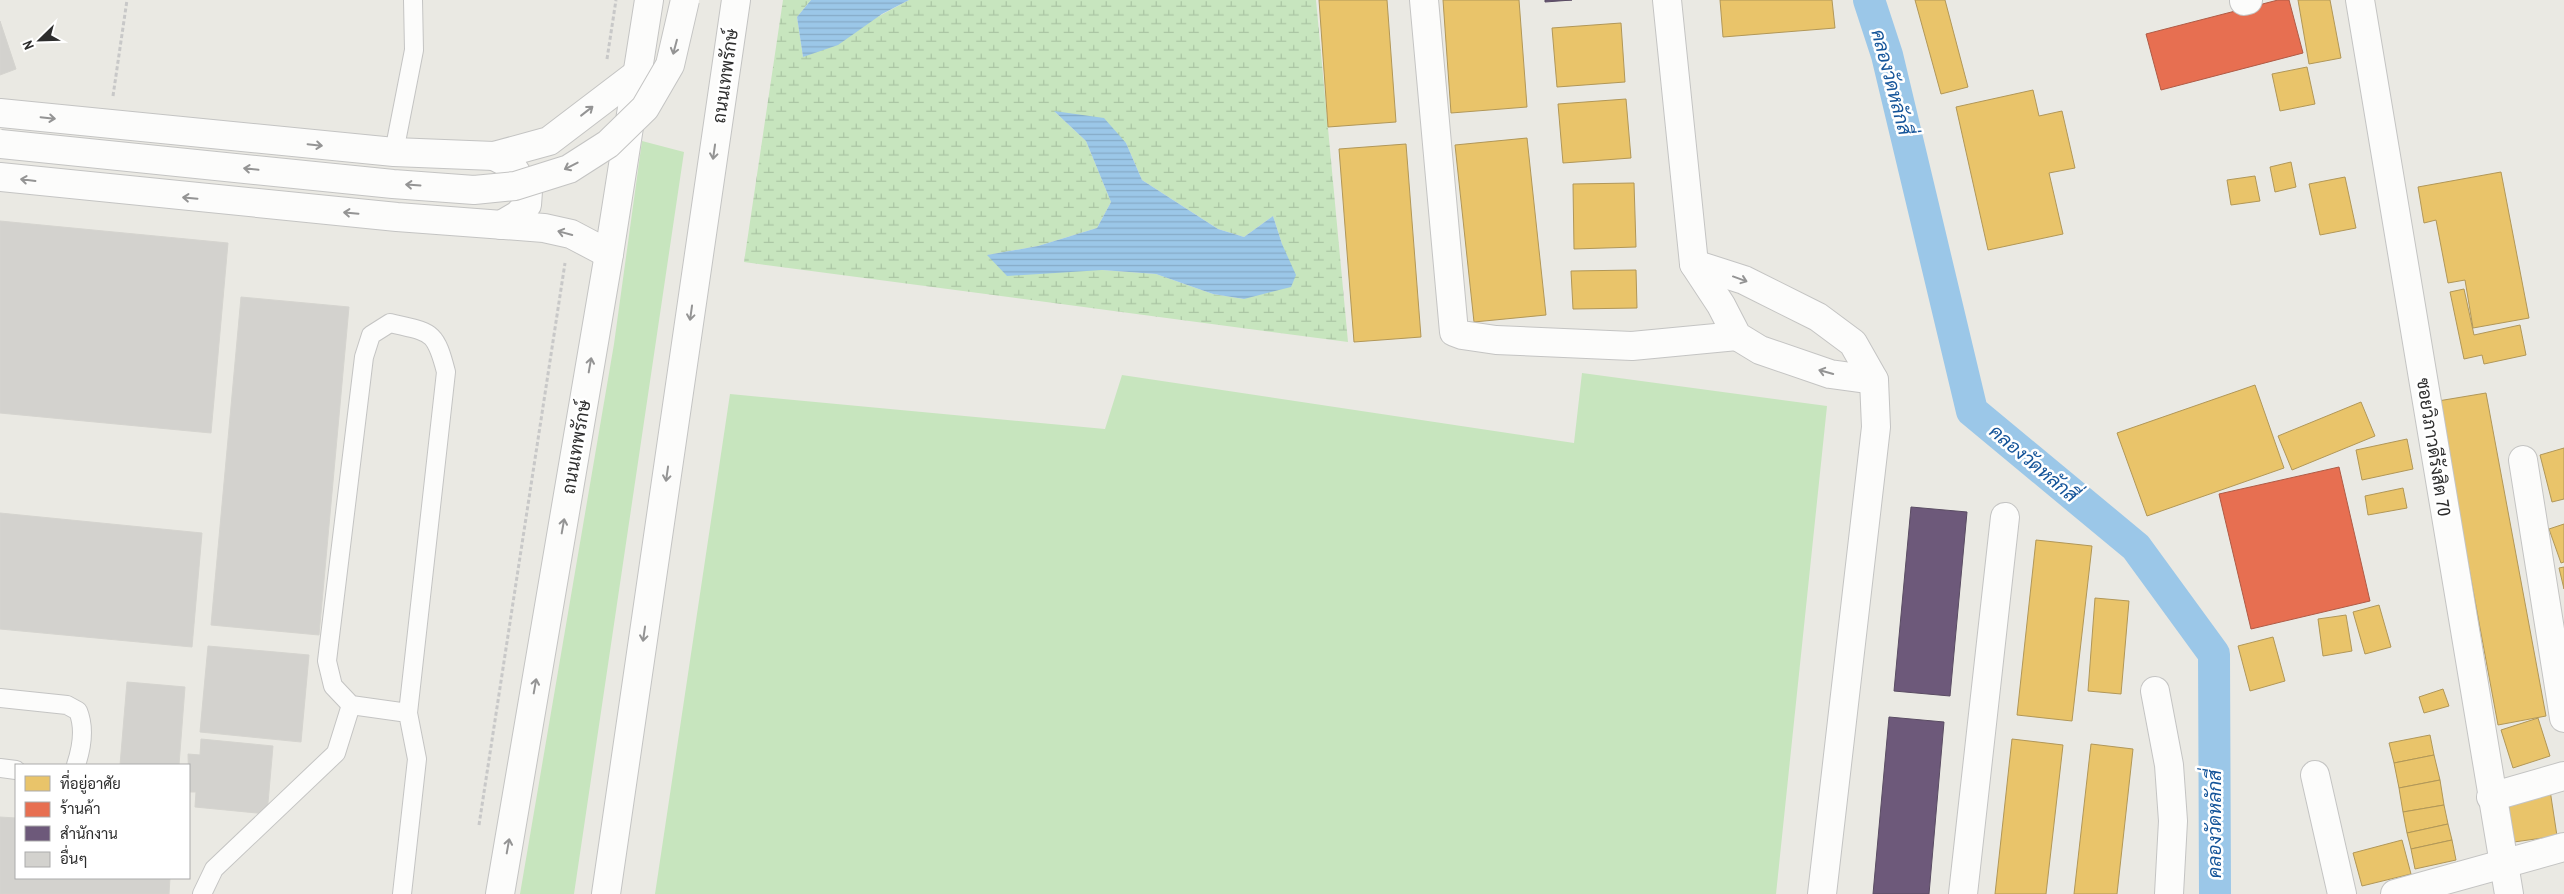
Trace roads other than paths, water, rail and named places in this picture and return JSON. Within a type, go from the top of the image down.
[{"type":"street","name":"ถนนเทพรักษ์","points":[[500,894],[609,254],[648,0]]},
{"type":"street","points":[[0,144],[393,184],[474,190],[515,186],[569,168],[608,144],[645,108],[670,65],[686,0]]},
{"type":"street","name":"ถนนเทพรักษ์","points":[[606,894],[736,0]]},
{"type":"street","points":[[1424,0],[1454,332],[1496,340],[1632,346],[1737,336]]},
{"type":"street","points":[[1667,0],[1694,264],[1721,306],[1737,336],[1760,350],[1830,374],[1874,380]]},
{"type":"street","name":"ซอยวิภาวดีรังสิต 70","points":[[2360,0],[2502,865],[2509,894]]},
{"type":"street","points":[[0,113],[394,152],[494,156],[549,141],[637,74]]},
{"type":"street","points":[[494,156],[511,165],[528,191],[527,205],[518,215],[501,225]]},
{"type":"street","points":[[0,177],[151,194],[544,228],[571,234],[609,254]]},
{"type":"street","points":[[1694,264],[1744,280],[1818,317],[1853,343],[1874,380],[1876,427],[1822,894]]},
{"type":"street","points":[[2522,460],[2564,718]]},
{"type":"street","points":[[1963,894],[2005,517]]},
{"type":"street","points":[[2155,691],[2169,765],[2173,821],[2169,894]]},
{"type":"street","points":[[2316,775],[2342,894]]},
{"type":"street","points":[[2491,797],[2564,776]]},
{"type":"street","points":[[2395,894],[2564,847]]},
{"type":"lane","points":[[394,152],[414,50],[413,0]]},
{"type":"lane","points":[[402,894],[417,759],[408,713],[446,372],[439,345],[427,332],[390,323],[371,335],[364,357],[327,661],[333,686],[351,705],[408,713]]},
{"type":"lane","points":[[0,698],[66,705],[78,711],[83,723],[76,764]]},
{"type":"lane","points":[[202,894],[214,869],[336,753],[351,705]]},
{"type":"lane","points":[[0,768],[15,770]]},
{"type":"water","points":[[811,0],[909,0],[882,14],[838,45],[803,57],[797,17]]},
{"type":"water","points":[[1054,111],[1104,118],[1126,143],[1142,180],[1218,229],[1244,237],[1273,216],[1282,244],[1296,275],[1291,287],[1244,299],[1213,294],[1156,274],[1102,270],[1007,276],[987,255],[1038,246],[1097,228],[1111,202],[1086,141]]},
{"type":"waterway","name":"คลองวัดหลักสี่","points":[[1869,0],[1887,55],[1972,411],[2136,547],[2214,654],[2215,894]]}]
